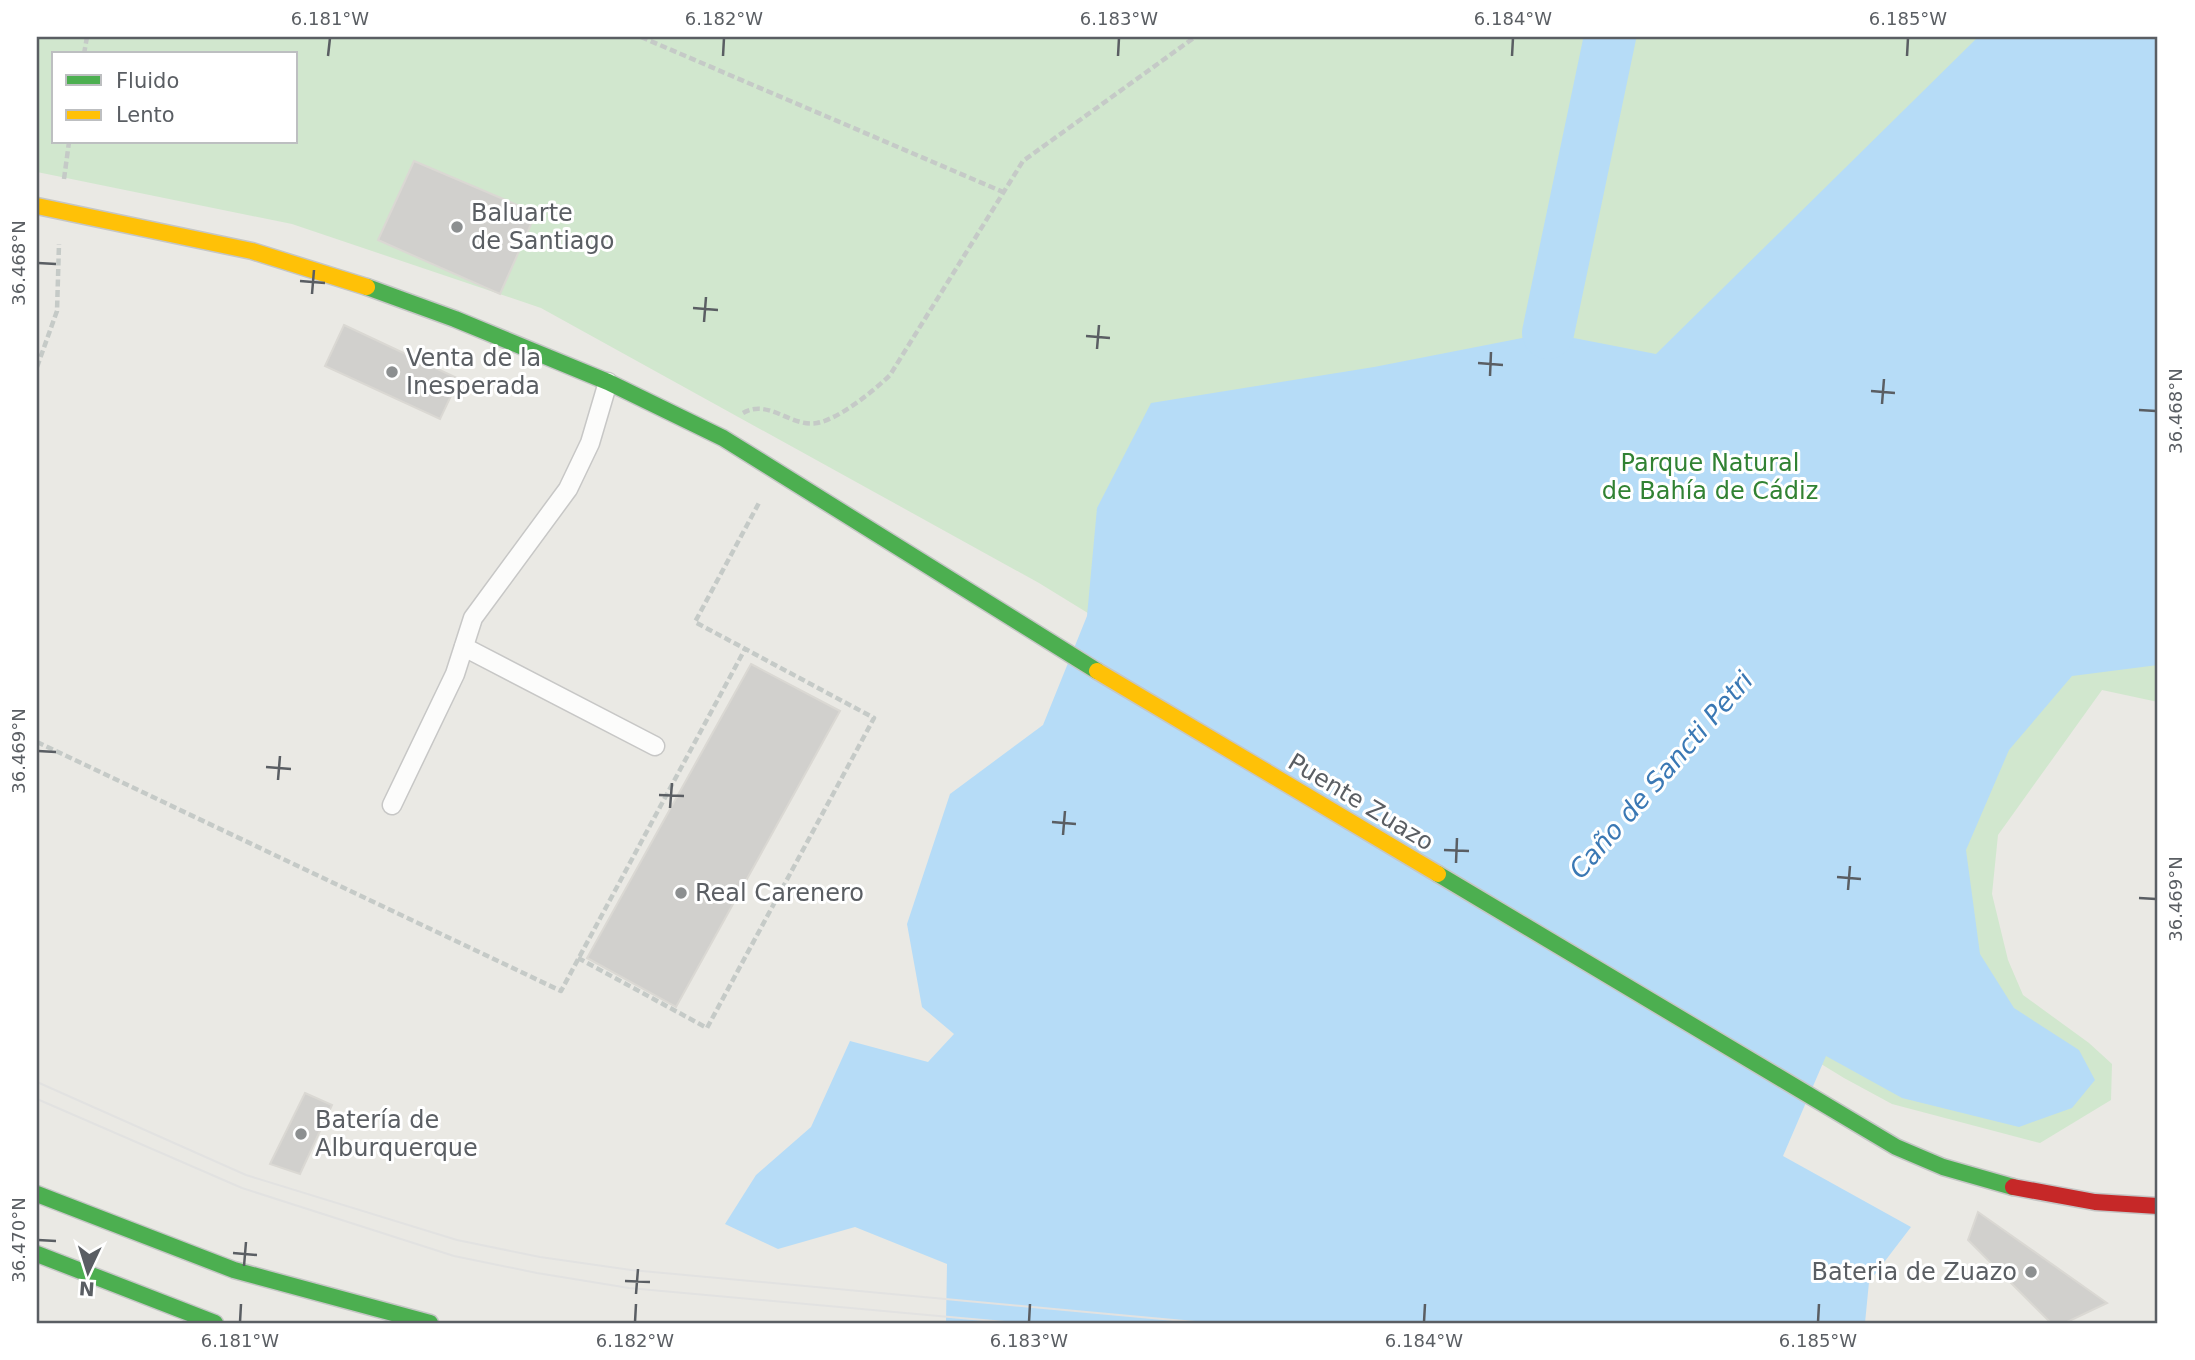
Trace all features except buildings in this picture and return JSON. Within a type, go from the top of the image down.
[{"type":"main road","name":"Puente Zuazo","points":[[37,206],[253,251],[350,281],[455,319],[608,382],[723,438],[1035,634],[1911,1154],[1973,1178],[2047,1195],[2113,1205],[2158,1206]]},
{"type":"main road","points":[[37,1194],[234,1270],[430,1323]]},
{"type":"main road","points":[[37,1254],[215,1323]]},
{"type":"lane","points":[[392,805],[455,674],[473,618],[568,489],[590,443],[608,382]]},
{"type":"lane","points":[[464,647],[655,746]]},
{"type":"path","points":[[641,37],[1003,192]]},
{"type":"path","points":[[723,438],[734,419],[748,411],[771,410],[803,423],[817,424],[834,417],[875,390],[890,374],[1023,161],[1195,37]]},
{"type":"path","points":[[37,367],[57,311],[60,211],[69,144]]},
{"type":"path","points":[[578,958],[707,1028],[874,718],[695,622],[776,471]]},
{"type":"path","points":[[37,742],[561,991],[745,649]]},
{"type":"green space","name":"Parque Natural de Bahía de Cádiz","points":[[37,37],[2158,37],[2158,702],[2102,690],[1998,835],[1992,894],[2008,960],[2023,995],[2089,1043],[2112,1064],[2111,1100],[2040,1143],[1892,1104],[1844,1078],[1039,583],[541,308],[292,224],[37,172]]},
{"type":"water","name":"Caño de Sancti Petri","points":[[1978,37],[2158,37],[2158,665],[2072,676],[2009,750],[1966,850],[1980,954],[2014,1008],[2079,1050],[2095,1080],[2072,1108],[2019,1127],[1902,1098],[1826,1056],[1783,1156],[1911,1227],[1869,1282],[1865,1323],[946,1323],[947,1264],[855,1227],[778,1249],[725,1224],[756,1175],[811,1127],[850,1041],[928,1062],[954,1034],[922,1007],[907,924],[950,794],[1043,725],[1087,616],[1097,508],[1151,403],[1374,367],[1548,333],[1656,354]]},
{"type":"waterway","points":[[1548,333],[1610,37]]},
{"type":"tram line","points":[[37,1082],[246,1175],[457,1240],[540,1257],[631,1270],[1206,1323]]},
{"type":"tram line","points":[[37,1099],[242,1188],[454,1256],[629,1288],[1016,1323]]},
{"type":"traffic: fast","points":[[367,287],[455,319],[608,382],[723,438],[1097,671]]},
{"type":"traffic: fast","points":[[1438,874],[1896,1147],[1943,1167],[2013,1187]]},
{"type":"traffic: fast","points":[[37,1194],[234,1270],[430,1323]]},
{"type":"traffic: fast","points":[[37,1254],[215,1323]]},
{"type":"traffic: slow","points":[[37,206],[252,251],[367,287]]},
{"type":"traffic: slow","points":[[1097,671],[1438,874]]},
{"type":"traffic: jam","points":[[2013,1187],[2095,1202],[2158,1206]]},
{"type":"place","name":"Baluarte de Santiago","points":[[457,227]]},
{"type":"place","name":"Venta de la Inesperada","points":[[392,372]]},
{"type":"place","name":"Real Carenero","points":[[681,893]]},
{"type":"place","name":"Batería de Alburquerque","points":[[301,1134]]},
{"type":"place","name":"Bateria de Zuazo","points":[[2031,1272]]}]
